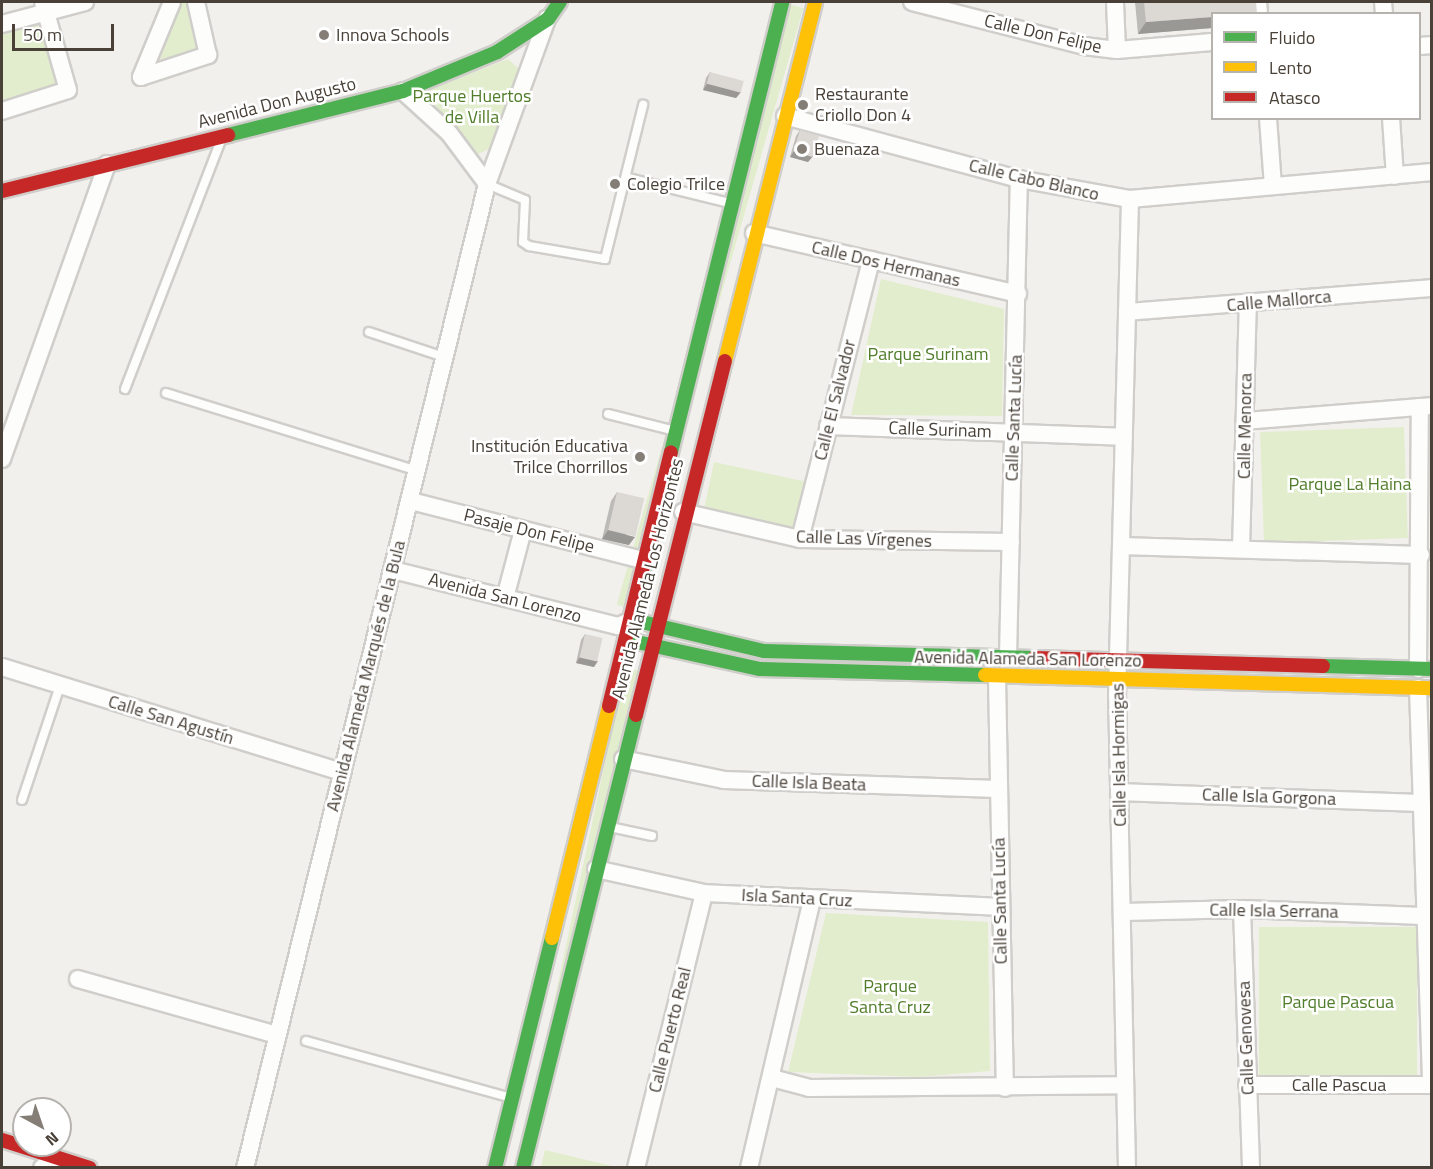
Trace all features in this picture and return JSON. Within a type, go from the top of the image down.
[{"type":"main road","name":"Avenida Alameda Marqués de la Bula","points":[[548,19],[560,2]]},
{"type":"main road","name":"Avenida Alameda Los Horizontes","points":[[495,1167],[626,628],[647,561],[783,2]]},
{"type":"main road","name":"Avenida Alameda Los Horizontes","points":[[523,1167],[683,512],[815,2]]},
{"type":"main road","name":"Avenida Don Augusto","points":[[2,191],[403,91],[497,52],[548,19]]},
{"type":"main road","name":"Avenida Alameda San Lorenzo","points":[[626,628],[655,626],[764,651],[1425,669]]},
{"type":"main road","name":"Avenida Alameda San Lorenzo","points":[[626,628],[650,645],[760,669],[997,678],[1117,679],[1425,688]]},
{"type":"main road","points":[[2,1140],[48,1162],[90,1167]]},
{"type":"street","points":[[2,24],[44,7],[85,2]]},
{"type":"street","points":[[172,2],[141,77],[208,55],[196,2]]},
{"type":"street","name":"Calle Don Felipe","points":[[912,2],[1117,50],[1211,42]]},
{"type":"street","points":[[1115,2],[1117,50]]},
{"type":"street","points":[[2,111],[68,90],[44,7]]},
{"type":"street","name":"Avenida Alameda Marqués de la Bula","points":[[244,1167],[341,772],[411,501],[487,184],[548,19]]},
{"type":"street","points":[[403,91],[449,133],[487,184]]},
{"type":"street","name":"Calle Cabo Blanco","points":[[785,116],[1019,179],[1130,199],[1431,172]]},
{"type":"street","points":[[1268,120],[1273,186]]},
{"type":"street","points":[[1391,120],[1395,176]]},
{"type":"street","points":[[2,459],[107,164]]},
{"type":"street","name":"Calle Santa Lucía","points":[[1008,657],[1019,179]]},
{"type":"street","name":"Calle Isla Hormigas","points":[[1127,1167],[1123,1085],[1124,912],[1117,679],[1130,199]]},
{"type":"street","name":"Calle Dos Hermanas","points":[[754,234],[1018,294]]},
{"type":"street","name":"Calle El Salvador","points":[[800,539],[871,260]]},
{"type":"street","name":"Calle Mallorca","points":[[1127,312],[1431,288]]},
{"type":"street","name":"Calle Menorca","points":[[1241,549],[1248,304]]},
{"type":"street","points":[[1245,421],[1426,406],[1421,555],[1425,669]]},
{"type":"street","name":"Calle Surinam","points":[[828,426],[1124,437]]},
{"type":"street","name":"Pasaje Don Felipe","points":[[411,501],[647,561]]},
{"type":"street","name":"Calle Las Vírgenes","points":[[683,512],[800,539],[1011,542]]},
{"type":"street","points":[[505,598],[523,530]]},
{"type":"street","points":[[1121,546],[1421,555]]},
{"type":"street","name":"Avenida San Lorenzo","points":[[393,570],[626,628]]},
{"type":"street","name":"Calle San Agustín","points":[[2,667],[341,772]]},
{"type":"street","name":"Calle Santa Lucía","points":[[997,678],[1005,1088]]},
{"type":"street","points":[[1425,688],[1419,803],[1431,1085]]},
{"type":"street","name":"Calle Isla Beata","points":[[623,759],[724,780],[998,789]]},
{"type":"street","name":"Calle Isla Gorgona","points":[[1119,792],[1419,803]]},
{"type":"street","name":"Isla Santa Cruz","points":[[596,869],[704,893],[812,900],[1000,907]]},
{"type":"street","name":"Calle Puerto Real","points":[[636,1167],[704,893]]},
{"type":"street","points":[[749,1167],[772,1078],[812,900]]},
{"type":"street","name":"Calle Isla Serrana","points":[[1124,912],[1242,909],[1423,916]]},
{"type":"street","name":"Calle Genovesa","points":[[1242,909],[1251,1167]]},
{"type":"street","points":[[78,979],[277,1035]]},
{"type":"street","points":[[772,1078],[809,1088],[1005,1088],[1123,1085]]},
{"type":"street","name":"Calle Pascua","points":[[1248,1085],[1431,1085]]},
{"type":"lane","points":[[487,184],[525,201],[523,242],[529,246],[599,261],[611,252],[643,105]]},
{"type":"lane","points":[[125,389],[224,135]]},
{"type":"lane","points":[[628,178],[734,203]]},
{"type":"lane","points":[[369,333],[444,357]]},
{"type":"lane","points":[[166,393],[418,471]]},
{"type":"lane","points":[[608,414],[678,432]]},
{"type":"lane","points":[[22,800],[60,686]]},
{"type":"lane","points":[[606,826],[652,836]]},
{"type":"lane","points":[[306,1041],[513,1098]]},
{"type":"green space","points":[[179,2],[187,2],[199,50],[159,63]]},
{"type":"green space","points":[[789,4],[803,8],[631,609],[617,605]]},
{"type":"green space","points":[[34,25],[41,26],[57,87],[2,105],[2,34]]},
{"type":"green space","name":"Parque Huertos de Villa","points":[[508,59],[519,69],[491,148],[476,155],[425,103],[426,97],[431,89]]},
{"type":"green space","name":"Parque Surinam","points":[[881,279],[1004,309],[1002,416],[851,415]]},
{"type":"green space","name":"Parque La Haina","points":[[1404,427],[1408,538],[1264,543],[1260,432]]},
{"type":"green space","points":[[714,462],[804,481],[794,528],[704,509]]},
{"type":"green space","points":[[625,668],[639,671],[533,1168],[519,1168]]},
{"type":"green space","name":"Parque Santa Cruz","points":[[826,913],[988,922],[990,1071],[918,1077],[788,1072]]},
{"type":"green space","name":"Parque Pascua","points":[[1259,927],[1417,927],[1417,1075],[1259,1075]]},
{"type":"green space","points":[[545,1150],[616,1167],[541,1167]]},
{"type":"building","points":[[1144,2],[1256,2],[1257,12],[1211,12],[1211,17],[1146,22]]},
{"type":"building","points":[[710,72],[744,81],[741,93],[707,84]]},
{"type":"building","points":[[800,130],[819,136],[812,157],[793,151]]},
{"type":"building","points":[[617,492],[644,498],[636,536],[608,530]]},
{"type":"building","points":[[585,634],[603,638],[597,661],[580,657]]},
{"type":"traffic: fast","points":[[228,135],[403,91],[497,52],[548,19],[560,2]]},
{"type":"traffic: fast","points":[[671,452],[782,2]]},
{"type":"traffic: fast","points":[[642,622],[764,651],[1034,658]]},
{"type":"traffic: fast","points":[[637,642],[760,669],[985,675]]},
{"type":"traffic: fast","points":[[1323,666],[1432,669]]},
{"type":"traffic: fast","points":[[523,1168],[636,715]]},
{"type":"traffic: fast","points":[[495,1168],[552,938]]},
{"type":"traffic: slow","points":[[725,361],[815,2]]},
{"type":"traffic: slow","points":[[985,675],[1432,688]]},
{"type":"traffic: slow","points":[[552,938],[609,706]]},
{"type":"traffic: jam","points":[[2,191],[228,135]]},
{"type":"traffic: jam","points":[[636,715],[725,361]]},
{"type":"traffic: jam","points":[[609,706],[671,452]]},
{"type":"traffic: jam","points":[[1034,658],[1323,666]]},
{"type":"traffic: jam","points":[[2,1140],[90,1168]]},
{"type":"place","name":"Innova Schools","points":[[324,35]]},
{"type":"place","name":"Restaurante Criollo Don 4","points":[[803,105]]},
{"type":"place","name":"Buenaza","points":[[802,149]]},
{"type":"place","name":"Colegio Trilce","points":[[615,184]]},
{"type":"place","name":"Institución Educativa Trilce Chorrillos","points":[[640,457]]}]
